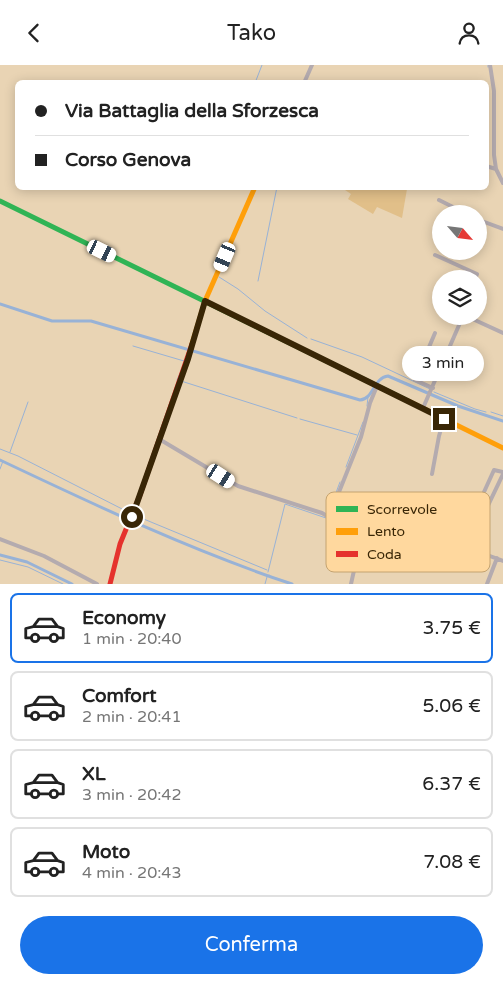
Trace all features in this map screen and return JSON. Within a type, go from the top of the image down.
[{"type":"main road","points":[[110,584],[120,545],[191,351],[205,301],[254,190]]},
{"type":"main road","points":[[0,201],[503,448]]},
{"type":"street","points":[[305,80],[312,65]]},
{"type":"street","points":[[490,65],[494,91],[494,155],[496,169],[503,183]]},
{"type":"street","points":[[489,167],[496,169]]},
{"type":"street","points":[[439,200],[449,205]]},
{"type":"street","points":[[488,223],[503,229]]},
{"type":"street","points":[[446,260],[468,270]]},
{"type":"street","points":[[423,408],[461,325]]},
{"type":"street","points":[[485,325],[503,333]]},
{"type":"street","points":[[431,392],[415,381],[435,333]]},
{"type":"street","points":[[339,492],[361,437],[376,386]]},
{"type":"street","points":[[432,474],[444,419]]},
{"type":"street","points":[[159,439],[238,486],[326,516]]},
{"type":"street","points":[[484,492],[494,470],[503,473],[490,500]]},
{"type":"street","points":[[0,539],[44,556],[97,584]]},
{"type":"street","points":[[490,557],[503,561]]},
{"type":"street","points":[[487,584],[497,559]]},
{"type":"shaded area","points":[[345,190],[407,190],[402,218],[377,207],[373,214],[348,199],[351,194]]},
{"type":"waterway","points":[[256,80],[262,65]]},
{"type":"waterway","points":[[258,281],[276,190]]},
{"type":"waterway","points":[[219,277],[238,289],[265,311],[307,338]]},
{"type":"waterway","points":[[0,304],[52,321],[91,321],[360,400],[368,396],[379,380],[388,376],[458,406],[503,421]]},
{"type":"waterway","points":[[311,339],[362,357],[430,389]]},
{"type":"waterway","points":[[133,346],[184,361]]},
{"type":"waterway","points":[[177,380],[182,369]]},
{"type":"waterway","points":[[181,381],[297,418]]},
{"type":"waterway","points":[[434,392],[486,412]]},
{"type":"waterway","points":[[367,406],[368,397]]},
{"type":"waterway","points":[[10,452],[28,402]]},
{"type":"waterway","points":[[491,412],[503,416]]},
{"type":"waterway","points":[[300,419],[357,435]]},
{"type":"waterway","points":[[346,467],[363,422]]},
{"type":"waterway","points":[[0,449],[18,456],[130,513]]},
{"type":"waterway","points":[[0,460],[181,542],[292,584]]},
{"type":"waterway","points":[[0,469],[3,461]]},
{"type":"waterway","points":[[336,492],[340,482]]},
{"type":"waterway","points":[[268,572],[285,504],[326,518]]},
{"type":"waterway","points":[[134,515],[267,570]]},
{"type":"waterway","points":[[0,555],[27,562],[72,584]]},
{"type":"waterway","points":[[0,560],[28,567],[63,584]]},
{"type":"waterway","points":[[265,584],[267,577]]},
{"type":"traffic: fast","points":[[0,201],[408,401]]},
{"type":"traffic: slow","points":[[192,344],[205,301],[254,190]]},
{"type":"traffic: slow","points":[[408,401],[503,448]]},
{"type":"traffic: jam","points":[[110,584],[120,544],[140,495],[192,344]]},
{"type":"route","points":[[132,517],[192,349],[205,301],[444,419]]}]
